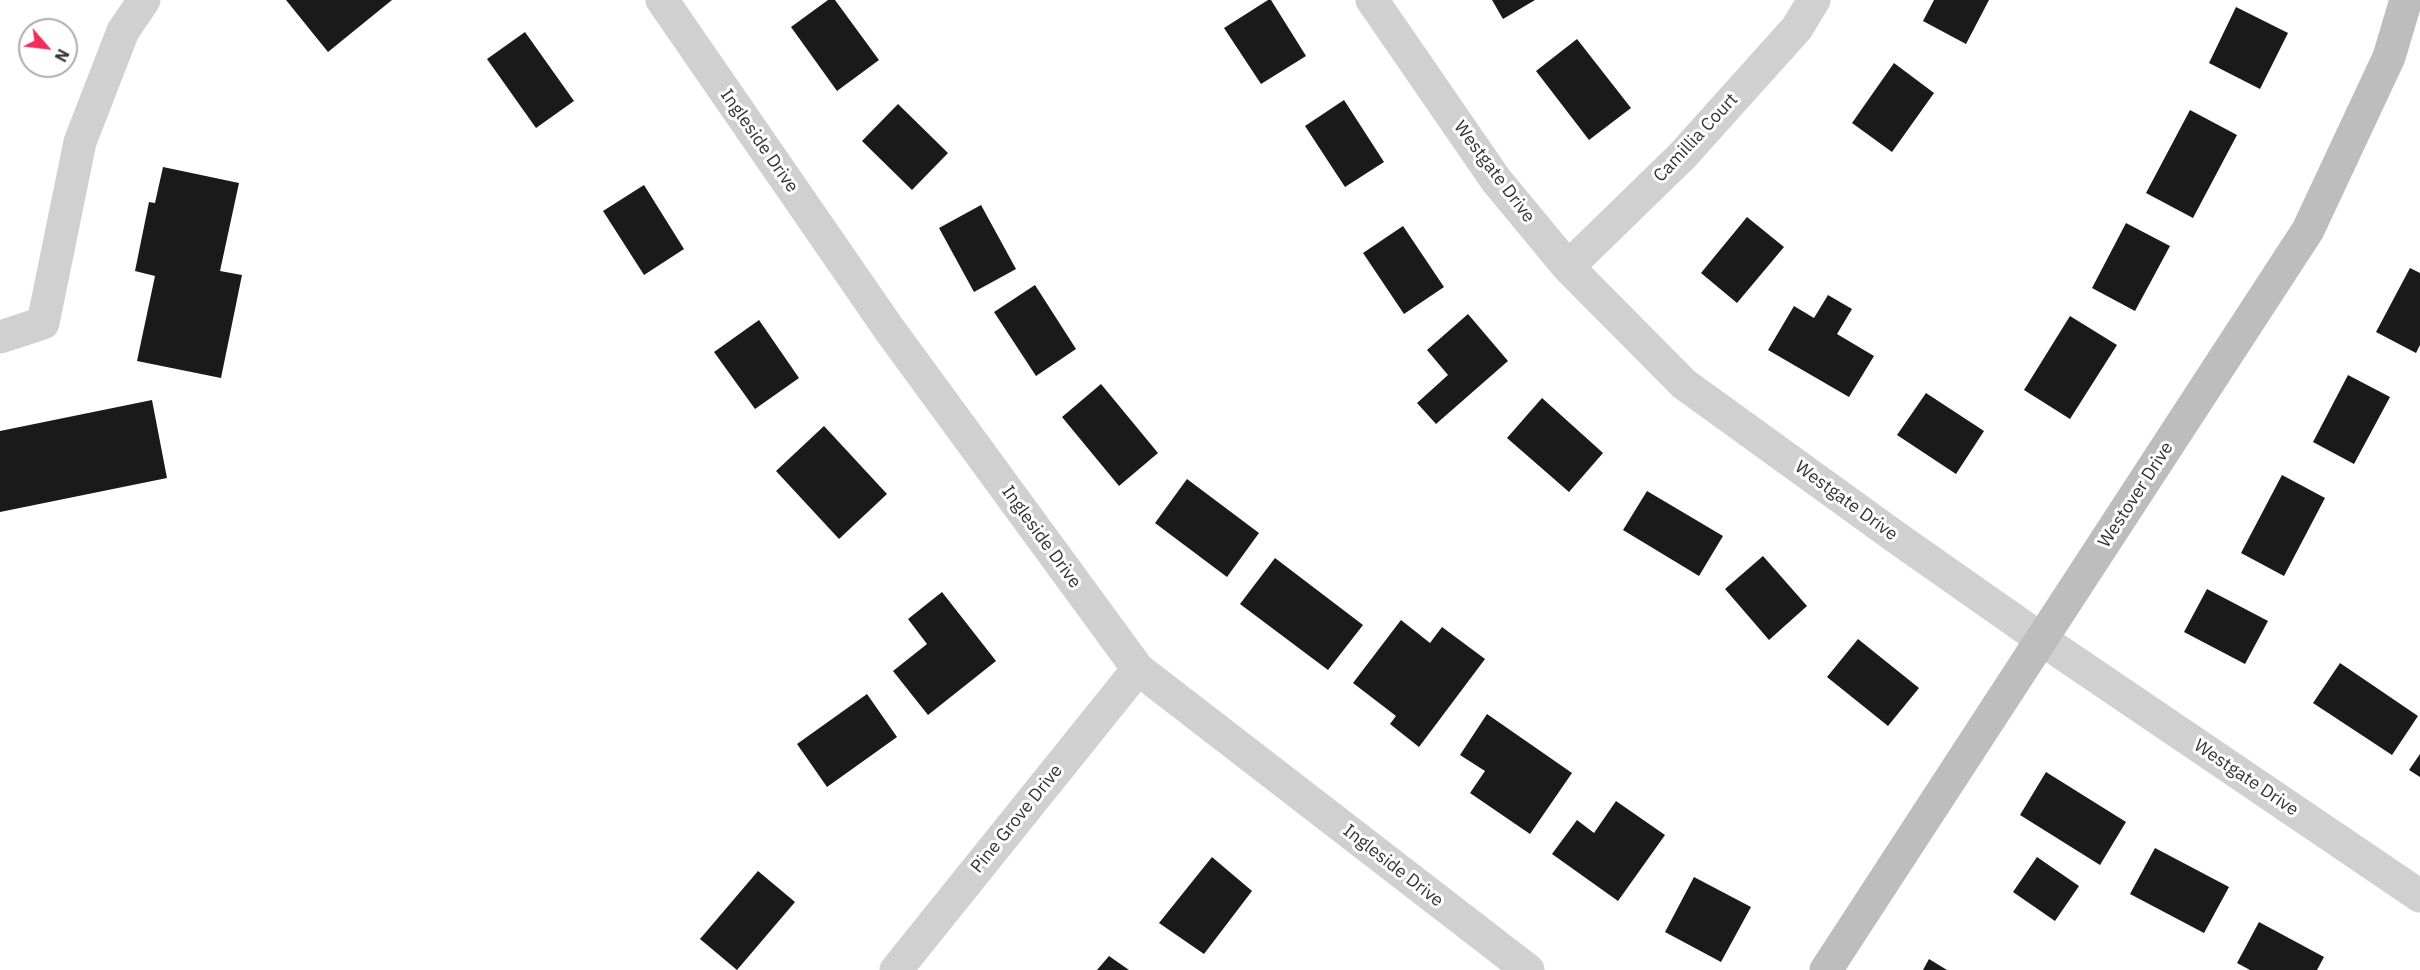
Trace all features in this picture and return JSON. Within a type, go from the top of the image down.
[{"type":"street","points":[[0,337],[43,323],[80,142],[123,32],[144,0]]},
{"type":"street","name":"Ingleside Drive","points":[[662,0],[889,329],[1138,669],[1528,970]]},
{"type":"street","name":"Westgate Drive","points":[[1372,0],[1496,180],[1568,267],[1684,384],[2041,639],[2420,896]]},
{"type":"street","name":"Camillia Court","points":[[1568,267],[1683,155],[1797,27],[1814,0]]},
{"type":"street","name":"Westover Drive","points":[[1826,970],[2308,230],[2388,57],[2406,0]]},
{"type":"street","name":"Pine Grove Drive","points":[[896,970],[1138,669]]},
{"type":"building","points":[[286,0],[392,0],[328,52]]},
{"type":"building","points":[[828,0],[835,0],[879,60],[837,91],[791,27]]},
{"type":"building","points":[[1271,0],[1306,56],[1261,84],[1224,28]]},
{"type":"building","points":[[1492,0],[1535,0],[1503,19]]},
{"type":"building","points":[[1934,0],[1989,0],[1966,44],[1923,21]]},
{"type":"building","points":[[2236,7],[2288,33],[2260,89],[2209,63]]},
{"type":"building","points":[[525,32],[574,101],[536,128],[487,59]]},
{"type":"building","points":[[1577,39],[1631,108],[1589,140],[1536,71]]},
{"type":"building","points":[[1894,63],[1934,93],[1892,152],[1852,123]]},
{"type":"building","points":[[1344,100],[1384,162],[1345,187],[1305,126]]},
{"type":"building","points":[[898,104],[948,153],[912,190],[862,141]]},
{"type":"building","points":[[2190,110],[2237,135],[2193,218],[2146,193]]},
{"type":"building","points":[[163,167],[239,183],[220,271],[242,275],[221,378],[137,361],[155,276],[135,271],[149,202],[155,203]]},
{"type":"building","points":[[644,185],[684,249],[644,275],[603,211]]},
{"type":"building","points":[[981,205],[1016,269],[974,292],[939,228]]},
{"type":"building","points":[[1747,217],[1784,247],[1737,303],[1701,273]]},
{"type":"building","points":[[2126,223],[2170,246],[2135,311],[2092,288]]},
{"type":"building","points":[[1403,226],[1444,287],[1404,314],[1363,253]]},
{"type":"building","points":[[2410,268],[2420,273],[2420,345],[2416,353],[2376,332]]},
{"type":"building","points":[[1035,285],[1076,349],[1036,376],[994,312]]},
{"type":"building","points":[[1828,295],[1852,309],[1837,334],[1874,356],[1849,397],[1768,350],[1794,306],[1814,318]]},
{"type":"building","points":[[1468,314],[1508,361],[1436,424],[1417,403],[1448,375],[1427,350]]},
{"type":"building","points":[[2070,316],[2117,345],[2070,419],[2024,390]]},
{"type":"building","points":[[759,320],[799,378],[755,409],[714,352]]},
{"type":"building","points":[[2348,375],[2390,397],[2354,464],[2313,442]]},
{"type":"building","points":[[1101,384],[1158,453],[1119,486],[1062,417]]},
{"type":"building","points":[[1926,393],[1984,431],[1956,474],[1897,435]]},
{"type":"building","points":[[1542,398],[1603,453],[1569,492],[1507,438]]},
{"type":"building","points":[[152,400],[167,478],[0,512],[0,431]]},
{"type":"building","points":[[824,426],[887,494],[839,539],[776,471]]},
{"type":"building","points":[[2282,475],[2325,498],[2284,576],[2241,553]]},
{"type":"building","points":[[1187,479],[1259,533],[1227,577],[1155,523]]},
{"type":"building","points":[[1647,491],[1723,536],[1699,576],[1623,530]]},
{"type":"building","points":[[1763,556],[1807,606],[1769,640],[1725,589]]},
{"type":"building","points":[[1275,558],[1363,625],[1328,670],[1240,604]]},
{"type":"building","points":[[2207,589],[2268,621],[2245,664],[2184,632]]},
{"type":"building","points":[[942,592],[996,661],[928,715],[893,671],[927,644],[908,619]]},
{"type":"building","points":[[1401,620],[1430,643],[1442,627],[1485,659],[1419,747],[1390,724],[1396,716],[1353,683]]},
{"type":"building","points":[[1858,639],[1919,688],[1888,726],[1827,677]]},
{"type":"building","points":[[2340,663],[2418,716],[2392,755],[2313,703]]},
{"type":"building","points":[[867,694],[897,737],[827,787],[797,744]]},
{"type":"building","points":[[1487,714],[1572,773],[1530,834],[1470,793],[1485,771],[1460,755]]},
{"type":"building","points":[[2420,754],[2420,777],[2409,770]]},
{"type":"building","points":[[2046,772],[2126,822],[2100,865],[2020,815]]},
{"type":"building","points":[[1616,801],[1665,835],[1618,901],[1552,854],[1577,820],[1594,833]]},
{"type":"building","points":[[2155,848],[2229,887],[2204,933],[2130,894]]},
{"type":"building","points":[[1212,857],[1252,891],[1204,954],[1159,923]]},
{"type":"building","points":[[2037,857],[2079,886],[2055,921],[2013,892]]},
{"type":"building","points":[[758,871],[795,902],[737,970],[700,939]]},
{"type":"building","points":[[1694,877],[1751,907],[1721,962],[1665,932]]},
{"type":"building","points":[[2259,922],[2324,957],[2317,970],[2250,970],[2237,963]]},
{"type":"building","points":[[1109,956],[1129,970],[1097,970]]},
{"type":"building","points":[[1929,959],[1947,970],[1923,970]]}]
